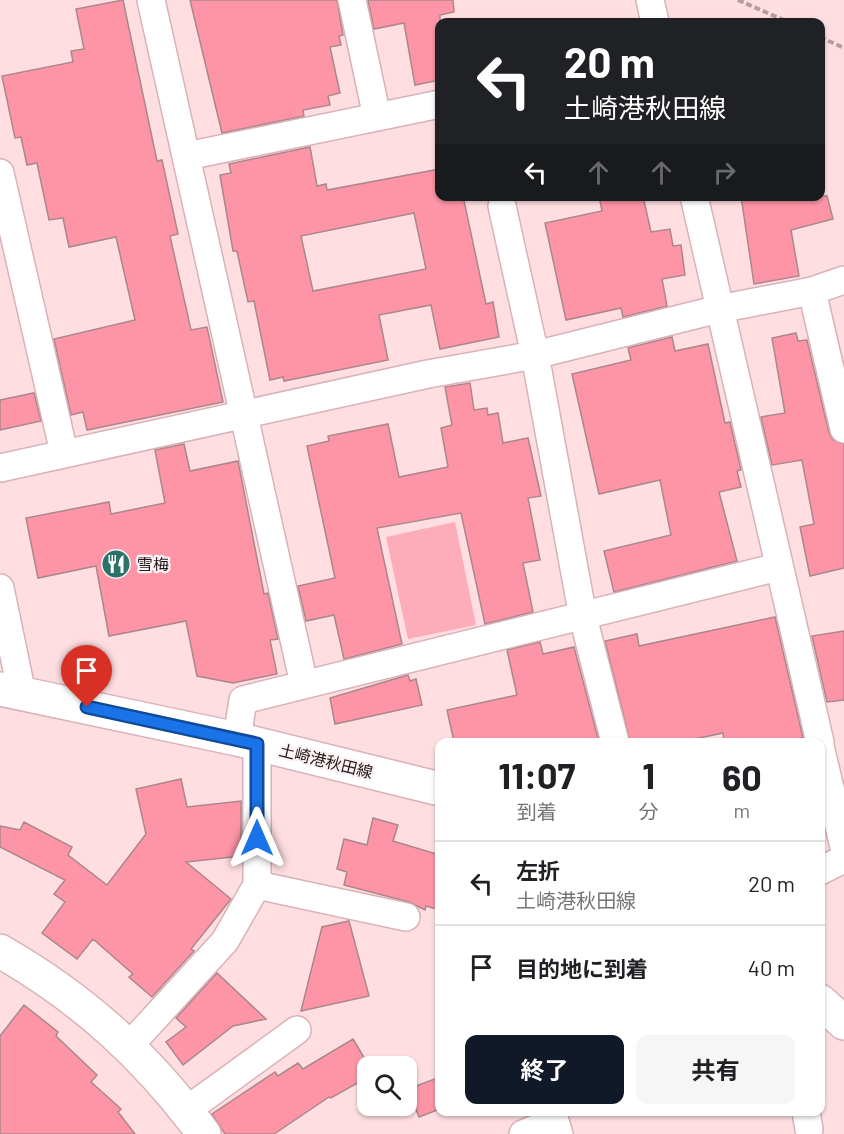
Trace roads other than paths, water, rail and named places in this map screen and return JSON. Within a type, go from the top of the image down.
[{"type":"main road","name":"土崎港秋田線","points":[[11,691],[247,741],[435,788]]},
{"type":"main road","points":[[0,951],[37,972],[111,1028],[196,1122]]},
{"type":"main road","points":[[825,1006],[844,1023]]},
{"type":"street","points":[[151,0],[304,684]]},
{"type":"street","points":[[352,0],[377,117]]},
{"type":"street","points":[[650,0],[654,18]]},
{"type":"street","points":[[187,156],[435,105]]},
{"type":"street","points":[[0,172],[64,453]]},
{"type":"street","points":[[695,201],[818,738]]},
{"type":"street","points":[[502,206],[535,355],[583,617],[614,738]]},
{"type":"street","points":[[0,468],[428,374],[535,355],[719,309],[812,291],[844,280]]},
{"type":"street","points":[[812,291],[844,429]]},
{"type":"street","points":[[129,1046],[225,941],[257,885],[243,700],[778,567]]},
{"type":"street","points":[[0,588],[11,691]]},
{"type":"street","points":[[825,766],[844,847]]},
{"type":"street","points":[[825,868],[844,858]]},
{"type":"street","points":[[257,885],[406,917]]},
{"type":"street","points":[[196,1122],[297,1030]]},
{"type":"street","points":[[523,1134],[557,1122]]},
{"type":"place","name":"雪梅","points":[[116,564]]}]
